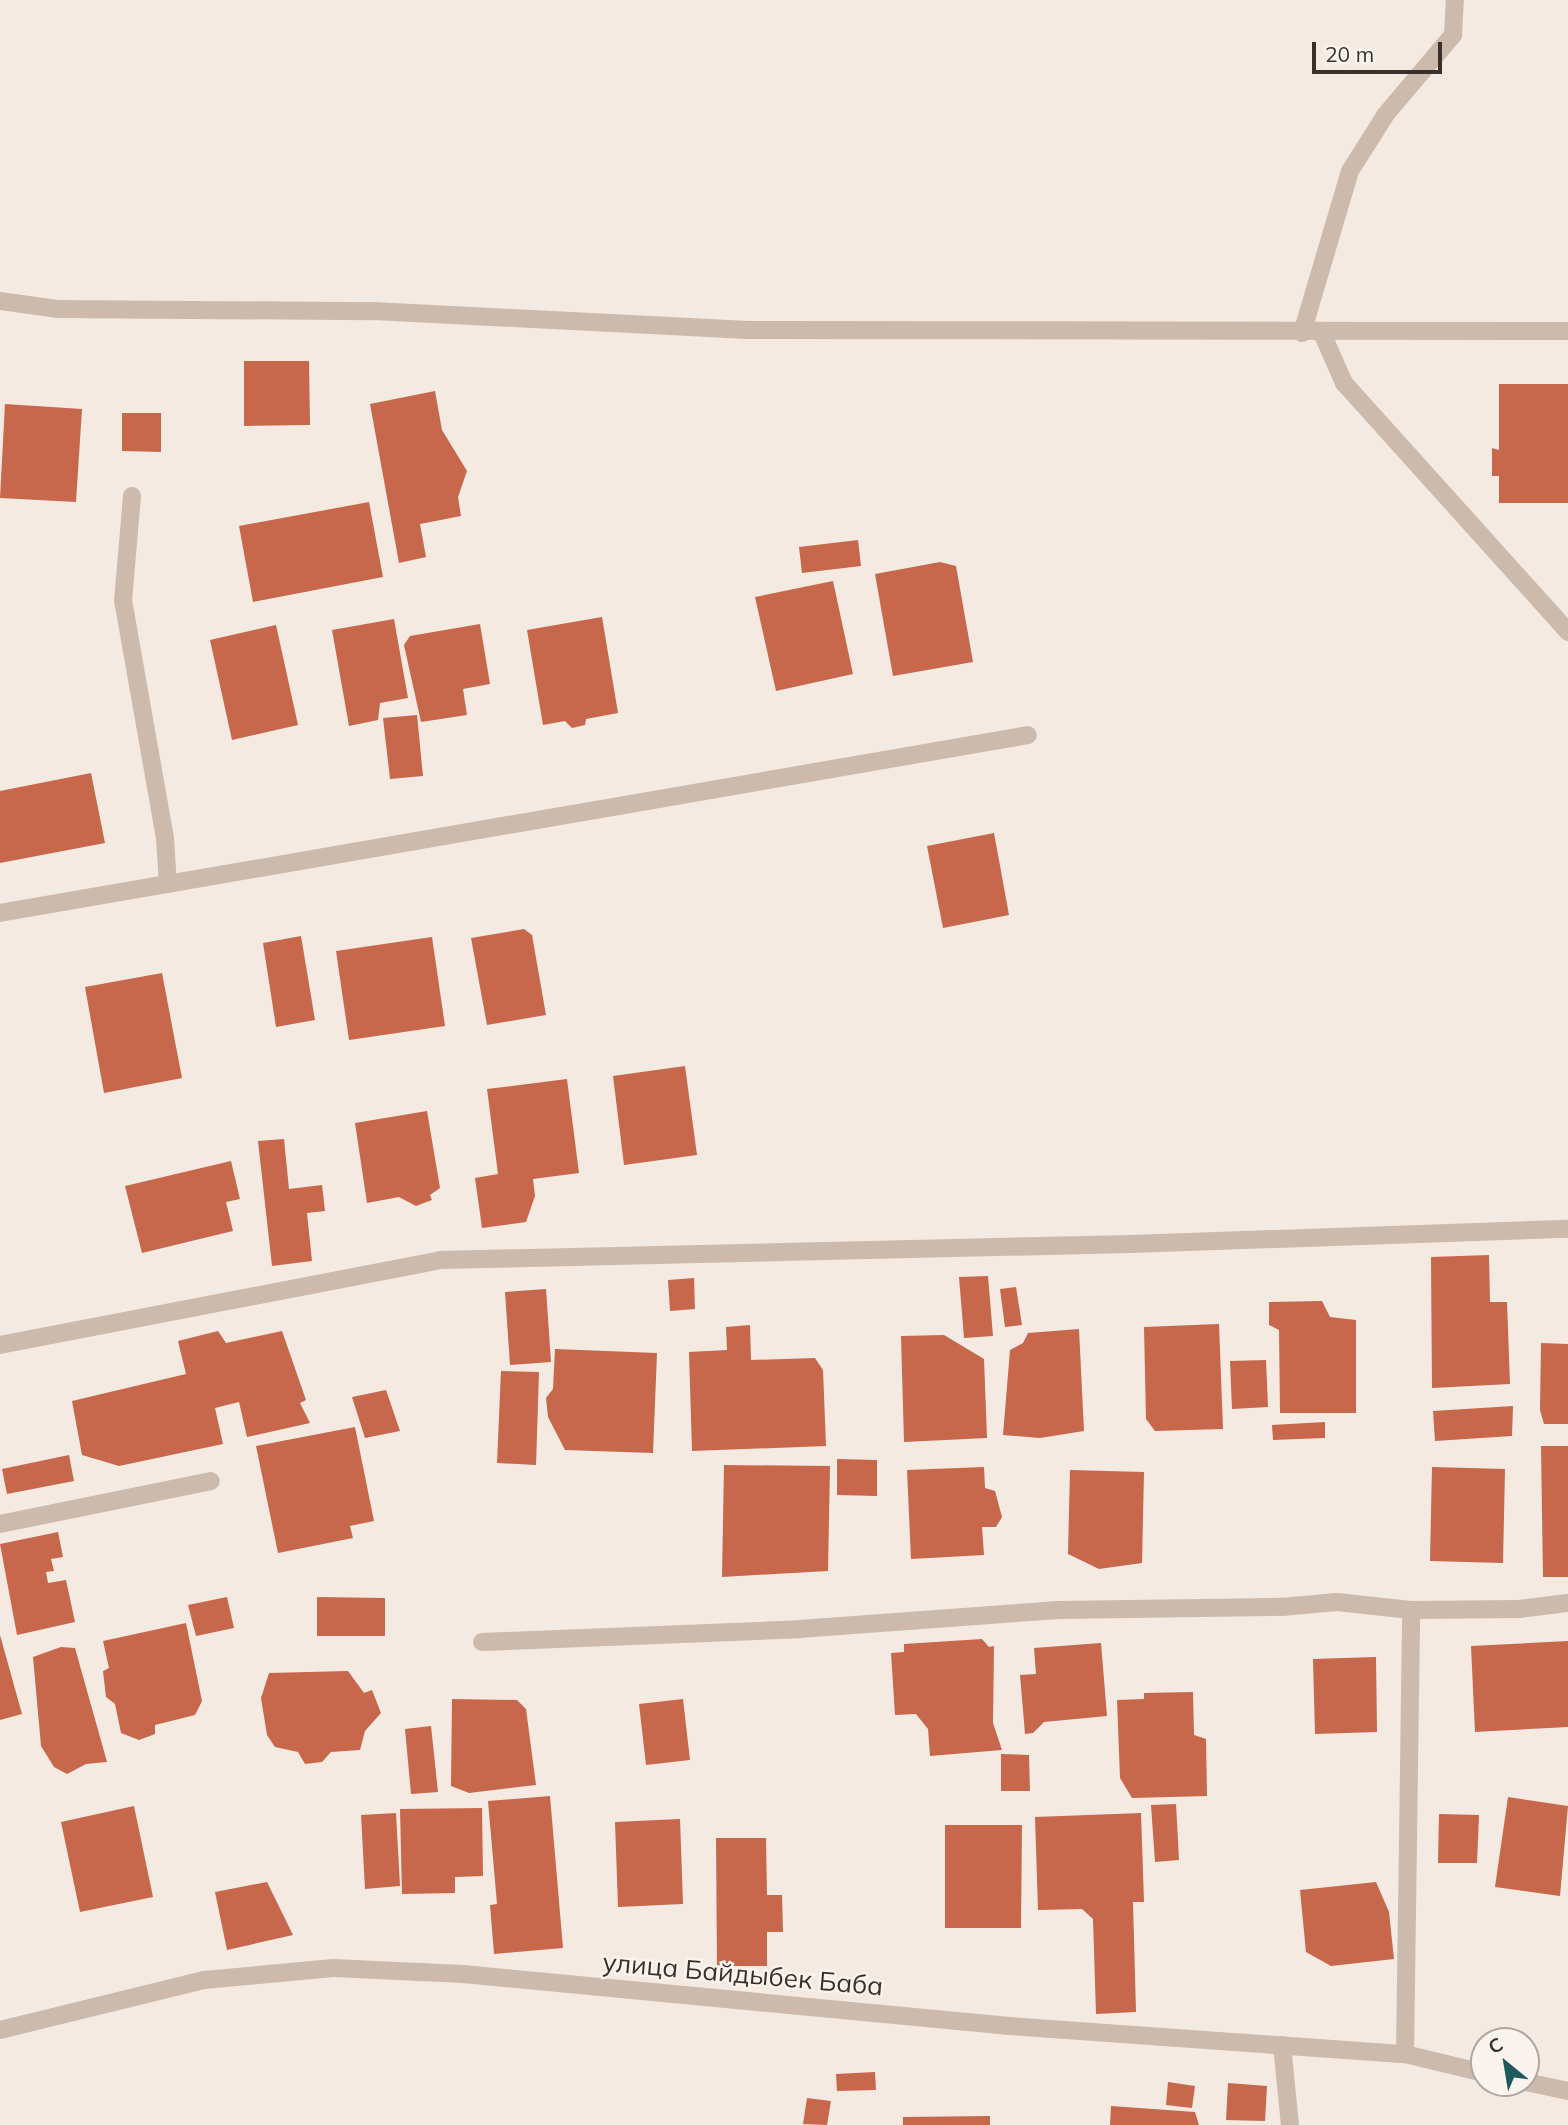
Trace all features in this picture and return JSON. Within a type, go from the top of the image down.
[{"type":"street","points":[[1302,332],[1350,171],[1386,114],[1454,35],[1455,0]]},
{"type":"street","points":[[0,301],[58,309],[374,311],[748,330],[1322,333],[1568,331]]},
{"type":"street","points":[[1322,333],[1344,383],[1568,632]]},
{"type":"street","points":[[132,496],[123,600],[165,838],[168,884]]},
{"type":"street","points":[[0,913],[1028,735]]},
{"type":"street","points":[[0,1345],[440,1260],[1131,1244],[1568,1229]]},
{"type":"street","points":[[0,1524],[211,1481]]},
{"type":"street","points":[[482,1642],[799,1629],[1059,1609],[1282,1607],[1337,1602],[1410,1610],[1568,1603]]},
{"type":"street","points":[[1405,2054],[1410,1610]]},
{"type":"street","name":"улица Байдыбек Баба","points":[[0,2030],[204,1980],[333,1968],[463,1974],[1010,2026],[1405,2054],[1470,2070]]},
{"type":"street","points":[[1282,2045],[1290,2125]]},
{"type":"street","points":[[1540,2085],[1568,2091]]},
{"type":"building","points":[[244,361],[309,361],[310,425],[244,426]]},
{"type":"building","points":[[1499,384],[1568,384],[1568,503],[1499,503],[1499,476],[1492,476],[1492,448],[1499,450]]},
{"type":"building","points":[[435,391],[442,430],[467,471],[458,497],[461,516],[420,524],[426,557],[399,563],[370,404]]},
{"type":"building","points":[[5,404],[82,409],[76,502],[0,498]]},
{"type":"building","points":[[122,413],[161,413],[161,452],[122,451]]},
{"type":"building","points":[[369,502],[383,577],[253,602],[239,526]]},
{"type":"building","points":[[858,540],[861,566],[802,573],[799,547]]},
{"type":"building","points":[[940,562],[956,566],[973,662],[893,676],[875,574]]},
{"type":"building","points":[[833,581],[853,674],[776,691],[755,597]]},
{"type":"building","points":[[602,617],[618,713],[586,719],[585,725],[572,728],[565,721],[543,725],[527,630]]},
{"type":"building","points":[[394,619],[408,698],[380,703],[378,720],[349,726],[332,630]]},
{"type":"building","points":[[480,624],[490,684],[463,689],[467,715],[421,722],[404,645],[410,636]]},
{"type":"building","points":[[276,625],[298,725],[232,740],[210,640]]},
{"type":"building","points":[[417,715],[423,776],[390,779],[383,718]]},
{"type":"building","points":[[91,773],[105,843],[0,863],[0,791]]},
{"type":"building","points":[[994,833],[1009,915],[943,928],[927,846]]},
{"type":"building","points":[[524,929],[532,935],[546,1015],[487,1025],[471,938]]},
{"type":"building","points":[[301,936],[315,1020],[276,1027],[263,943]]},
{"type":"building","points":[[432,937],[445,1026],[349,1040],[336,951]]},
{"type":"building","points":[[162,973],[182,1078],[104,1093],[85,987]]},
{"type":"building","points":[[685,1066],[697,1155],[624,1165],[613,1076]]},
{"type":"building","points":[[567,1079],[579,1173],[533,1179],[535,1196],[526,1222],[482,1228],[475,1178],[498,1174],[487,1089]]},
{"type":"building","points":[[427,1111],[440,1188],[430,1195],[432,1200],[416,1206],[399,1197],[367,1203],[355,1123]]},
{"type":"building","points":[[284,1139],[289,1189],[322,1185],[325,1211],[307,1213],[312,1261],[272,1266],[258,1141]]},
{"type":"building","points":[[231,1161],[240,1199],[226,1202],[233,1231],[142,1253],[125,1186]]},
{"type":"building","points":[[1489,1255],[1490,1302],[1507,1302],[1510,1384],[1432,1388],[1431,1257]]},
{"type":"building","points":[[988,1276],[993,1336],[964,1338],[959,1277]]},
{"type":"building","points":[[694,1278],[695,1309],[670,1311],[668,1280]]},
{"type":"building","points":[[1016,1287],[1022,1325],[1005,1327],[1000,1289]]},
{"type":"building","points":[[546,1289],[551,1362],[510,1365],[505,1292]]},
{"type":"building","points":[[1322,1301],[1330,1317],[1356,1320],[1356,1413],[1280,1413],[1279,1330],[1269,1325],[1269,1302]]},
{"type":"building","points":[[1219,1324],[1223,1429],[1155,1431],[1146,1419],[1144,1327]]},
{"type":"building","points":[[750,1325],[751,1360],[815,1358],[823,1370],[826,1446],[692,1451],[689,1352],[727,1350],[726,1327]]},
{"type":"building","points":[[1079,1329],[1084,1431],[1040,1438],[1003,1435],[1010,1350],[1023,1343],[1028,1333]]},
{"type":"building","points":[[218,1331],[226,1343],[282,1331],[306,1400],[300,1403],[310,1423],[247,1437],[239,1402],[215,1408],[223,1444],[119,1466],[82,1455],[72,1401],[186,1374],[178,1341]]},
{"type":"building","points":[[944,1335],[984,1359],[987,1438],[904,1442],[901,1336]]},
{"type":"building","points":[[1541,1343],[1568,1344],[1568,1424],[1544,1424],[1540,1410]]},
{"type":"building","points":[[555,1349],[657,1353],[653,1453],[565,1450],[548,1417],[546,1398],[553,1389]]},
{"type":"building","points":[[1266,1360],[1268,1407],[1232,1409],[1230,1361]]},
{"type":"building","points":[[501,1371],[539,1372],[536,1465],[497,1463]]},
{"type":"building","points":[[386,1390],[400,1431],[365,1438],[352,1397]]},
{"type":"building","points":[[1513,1406],[1512,1436],[1435,1441],[1433,1411]]},
{"type":"building","points":[[1325,1422],[1325,1438],[1273,1440],[1272,1425]]},
{"type":"building","points":[[355,1427],[374,1521],[350,1526],[353,1538],[278,1553],[256,1446]]},
{"type":"building","points":[[1541,1446],[1568,1446],[1568,1577],[1543,1577]]},
{"type":"building","points":[[69,1455],[74,1481],[7,1494],[2,1469]]},
{"type":"building","points":[[837,1459],[877,1460],[877,1496],[837,1495]]},
{"type":"building","points":[[724,1465],[830,1466],[828,1571],[722,1577]]},
{"type":"building","points":[[984,1467],[985,1488],[995,1491],[1002,1517],[996,1527],[982,1527],[984,1555],[911,1559],[907,1470]]},
{"type":"building","points":[[1432,1467],[1505,1469],[1503,1563],[1430,1561]]},
{"type":"building","points":[[1070,1470],[1144,1472],[1142,1563],[1099,1569],[1068,1554]]},
{"type":"building","points":[[58,1532],[63,1557],[51,1559],[54,1571],[46,1572],[48,1583],[66,1580],[75,1622],[17,1635],[0,1544]]},
{"type":"building","points":[[227,1597],[234,1628],[196,1636],[188,1605]]},
{"type":"building","points":[[317,1597],[385,1598],[385,1636],[317,1636]]},
{"type":"building","points":[[186,1623],[202,1701],[195,1715],[155,1725],[155,1734],[139,1740],[121,1733],[115,1704],[106,1697],[103,1671],[109,1668],[103,1641]]},
{"type":"building","points":[[0,1635],[22,1714],[0,1720]]},
{"type":"building","points":[[982,1639],[989,1647],[994,1646],[993,1723],[1002,1750],[930,1756],[928,1729],[916,1714],[895,1715],[891,1653],[904,1652],[904,1644]]},
{"type":"building","points":[[1568,1641],[1568,1727],[1475,1732],[1471,1646]]},
{"type":"building","points":[[1101,1643],[1107,1716],[1044,1722],[1033,1733],[1025,1734],[1020,1675],[1036,1674],[1034,1648]]},
{"type":"building","points":[[61,1647],[75,1648],[107,1762],[86,1764],[67,1774],[54,1767],[41,1746],[33,1657]]},
{"type":"building","points":[[1376,1657],[1377,1732],[1315,1734],[1313,1659]]},
{"type":"building","points":[[348,1671],[364,1693],[372,1690],[381,1713],[365,1731],[360,1750],[331,1752],[322,1762],[305,1764],[298,1752],[275,1747],[267,1735],[261,1698],[269,1673]]},
{"type":"building","points":[[1193,1692],[1194,1735],[1206,1739],[1207,1796],[1132,1798],[1120,1778],[1117,1700],[1144,1699],[1144,1693]]},
{"type":"building","points":[[452,1699],[517,1700],[526,1709],[536,1785],[469,1793],[451,1786]]},
{"type":"building","points":[[683,1699],[690,1760],[646,1765],[639,1704]]},
{"type":"building","points":[[431,1726],[438,1792],[411,1794],[405,1729]]},
{"type":"building","points":[[1001,1754],[1029,1755],[1030,1791],[1001,1791]]},
{"type":"building","points":[[550,1796],[563,1948],[494,1954],[490,1905],[497,1904],[488,1801]]},
{"type":"building","points":[[1508,1797],[1568,1806],[1560,1896],[1495,1887]]},
{"type":"building","points":[[1176,1804],[1179,1860],[1155,1862],[1151,1805]]},
{"type":"building","points":[[134,1806],[153,1897],[80,1912],[61,1822]]},
{"type":"building","points":[[482,1808],[483,1876],[455,1877],[455,1893],[402,1894],[400,1809]]},
{"type":"building","points":[[396,1813],[400,1886],[365,1889],[361,1815]]},
{"type":"building","points":[[1141,1813],[1144,1902],[1133,1902],[1136,2012],[1096,2014],[1093,1919],[1082,1909],[1038,1910],[1035,1817]]},
{"type":"building","points":[[1439,1814],[1479,1815],[1477,1863],[1438,1863]]},
{"type":"building","points":[[680,1819],[683,1904],[618,1907],[615,1822]]},
{"type":"building","points":[[945,1825],[1022,1825],[1021,1928],[945,1928]]},
{"type":"building","points":[[716,1838],[766,1838],[767,1895],[782,1895],[783,1932],[767,1932],[767,1966],[717,1966]]},
{"type":"building","points":[[267,1882],[293,1935],[227,1950],[215,1892]]},
{"type":"building","points":[[1376,1882],[1389,1912],[1394,1959],[1331,1966],[1306,1952],[1300,1890]]},
{"type":"building","points":[[875,2072],[876,2090],[837,2091],[836,2074]]},
{"type":"building","points":[[1168,2082],[1195,2086],[1192,2108],[1166,2105]]},
{"type":"building","points":[[1228,2083],[1267,2086],[1265,2121],[1226,2120]]},
{"type":"building","points":[[807,2098],[831,2101],[827,2125],[803,2124]]},
{"type":"building","points":[[1111,2106],[1195,2112],[1199,2125],[1110,2125]]},
{"type":"building","points":[[990,2116],[990,2125],[903,2125],[903,2117]]}]
